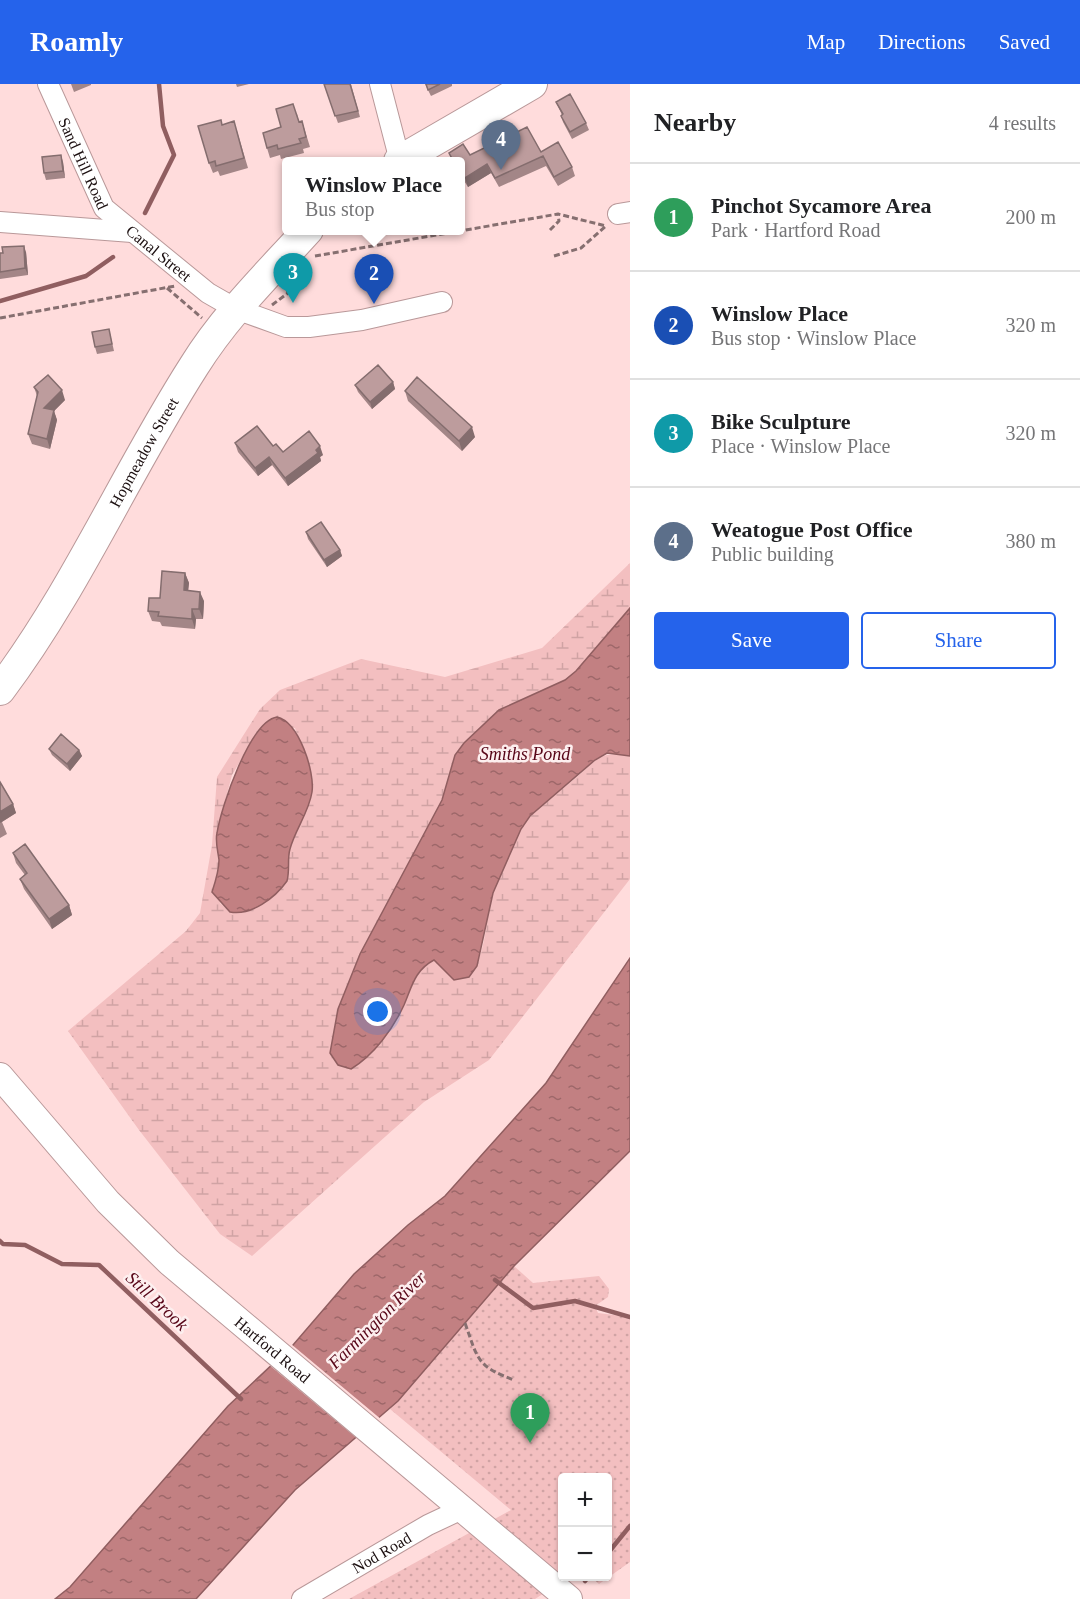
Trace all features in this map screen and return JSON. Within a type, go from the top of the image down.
[{"type":"highway","points":[[407,157],[532,84]]},
{"type":"highway","name":"Hopmeadow Street","points":[[0,690],[35,643],[194,366],[236,309],[310,243]]},
{"type":"main road","name":"Hartford Road","points":[[0,1076],[127,1221],[259,1340],[568,1599]]},
{"type":"street","name":"Sand Hill Road","points":[[48,84],[104,207],[132,232]]},
{"type":"street","points":[[380,84],[399,157]]},
{"type":"street","name":"Canal Street","points":[[0,222],[132,232],[208,293],[236,309],[286,327],[309,327],[362,320],[442,302]]},
{"type":"street","name":"Nod Road","points":[[302,1599],[428,1525],[462,1509]]},
{"type":"path","points":[[465,225],[558,214],[617,219]]},
{"type":"path","points":[[550,230],[559,221],[558,214]]},
{"type":"path","points":[[554,256],[580,248],[617,219]]},
{"type":"path","points":[[310,243],[378,235]]},
{"type":"path","points":[[0,318],[167,288],[200,316]]},
{"type":"path","points":[[465,1323],[479,1361],[489,1370],[514,1380]]},
{"type":"green space","points":[[630,563],[630,608],[576,671],[565,680],[499,710],[464,743],[455,755],[442,800],[360,954],[355,968],[403,1006],[418,974],[434,959],[454,980],[469,977],[482,948],[495,884],[517,834],[545,803],[597,759],[610,754],[630,756],[630,879],[489,1060],[424,1102],[252,1256],[220,1234],[139,1130],[68,1031],[186,931],[200,913],[212,845],[217,777],[260,709],[280,690],[361,659],[445,677],[542,648]],"holes":[[[260,728],[295,728],[313,785],[310,800],[289,851],[287,881],[265,902],[252,909],[237,913],[230,912],[220,903],[216,880],[219,865],[217,832],[232,775]]]},
{"type":"green space","points":[[514,1266],[533,1283],[599,1276],[609,1289],[608,1297],[595,1306],[598,1313],[630,1317],[630,1562],[612,1575],[612,1473],[558,1473],[558,1581],[563,1581],[535,1599],[349,1599],[511,1510],[390,1409]]},
{"type":"water","name":"Smiths Pond","points":[[630,608],[630,756],[607,753],[595,760],[530,816],[521,829],[493,893],[477,966],[469,977],[454,980],[434,960],[428,964],[418,974],[394,1023],[375,1049],[351,1069],[338,1065],[330,1053],[338,1009],[360,954],[442,800],[455,755],[464,743],[499,710],[565,680],[576,671]]},
{"type":"water","points":[[277,717],[285,721],[299,738],[311,773],[312,792],[290,849],[287,881],[276,894],[262,904],[238,913],[230,912],[212,892],[219,864],[217,833],[224,804],[247,749],[267,722]]},
{"type":"water","name":"Farmington River","points":[[630,958],[630,1151],[514,1266],[398,1401],[295,1490],[196,1599],[55,1599],[70,1587],[228,1406],[293,1345],[354,1274],[408,1225],[445,1196],[546,1083]]},
{"type":"pier","points":[[291,1344],[382,1420],[359,1440],[268,1364]]},
{"type":"building","points":[[324,84],[350,84],[358,111],[335,116]]},
{"type":"building","points":[[426,84],[440,84],[428,90]]},
{"type":"building","points":[[570,94],[586,123],[570,132],[556,102]]},
{"type":"building","points":[[293,104],[299,122],[302,121],[306,137],[299,139],[301,143],[278,149],[277,145],[267,148],[263,133],[281,127],[276,109]]},
{"type":"building","points":[[221,120],[222,125],[234,121],[244,158],[216,166],[215,161],[209,163],[198,126]]},
{"type":"building","points":[[527,127],[541,152],[558,142],[572,167],[554,177],[543,156],[495,178],[487,164],[465,178],[465,157],[451,157],[449,153],[463,144],[470,155]]},
{"type":"building","points":[[61,155],[63,171],[44,173],[42,157]]},
{"type":"building","points":[[24,246],[25,268],[0,272],[2,247]]},
{"type":"building","points":[[109,329],[112,344],[95,347],[92,332]]},
{"type":"building","points":[[378,365],[393,382],[370,402],[355,385]]},
{"type":"building","points":[[48,375],[62,390],[44,408],[54,410],[47,439],[28,434],[38,392],[34,387]]},
{"type":"building","points":[[417,377],[472,427],[459,441],[405,391]]},
{"type":"building","points":[[257,426],[273,446],[276,444],[283,452],[309,431],[320,446],[316,450],[318,453],[285,478],[269,457],[255,468],[235,443]]},
{"type":"building","points":[[321,522],[340,550],[324,560],[306,532]]},
{"type":"building","points":[[162,571],[185,573],[184,590],[200,592],[199,609],[192,609],[192,619],[158,616],[159,612],[148,611],[149,598],[160,598]]},
{"type":"building","points":[[61,734],[79,750],[67,764],[49,749]]},
{"type":"building","points":[[0,782],[13,804],[0,812]]},
{"type":"building","points":[[25,844],[69,905],[49,919],[20,879],[27,873],[13,853]]},
{"type":"waterway","name":"Still Brook","points":[[145,213],[174,155],[163,126],[159,84]]},
{"type":"waterway","name":"Still Brook","points":[[0,301],[86,276],[113,257]]},
{"type":"waterway","name":"Still Brook","points":[[0,1241],[3,1244],[25,1245],[62,1264],[99,1265],[241,1399]]},
{"type":"waterway","points":[[495,1280],[533,1308],[575,1301],[630,1317]]},
{"type":"waterway","points":[[612,1548],[630,1526]]},
{"type":"place","name":"Weatogue Post Office","points":[[501,170]]},
{"type":"place","name":"Bike Sculpture","points":[[293,303]]},
{"type":"place","name":"Winslow Place","points":[[374,304]]},
{"type":"place","name":"Pinchot Sycamore Area","points":[[530,1443]]}]
